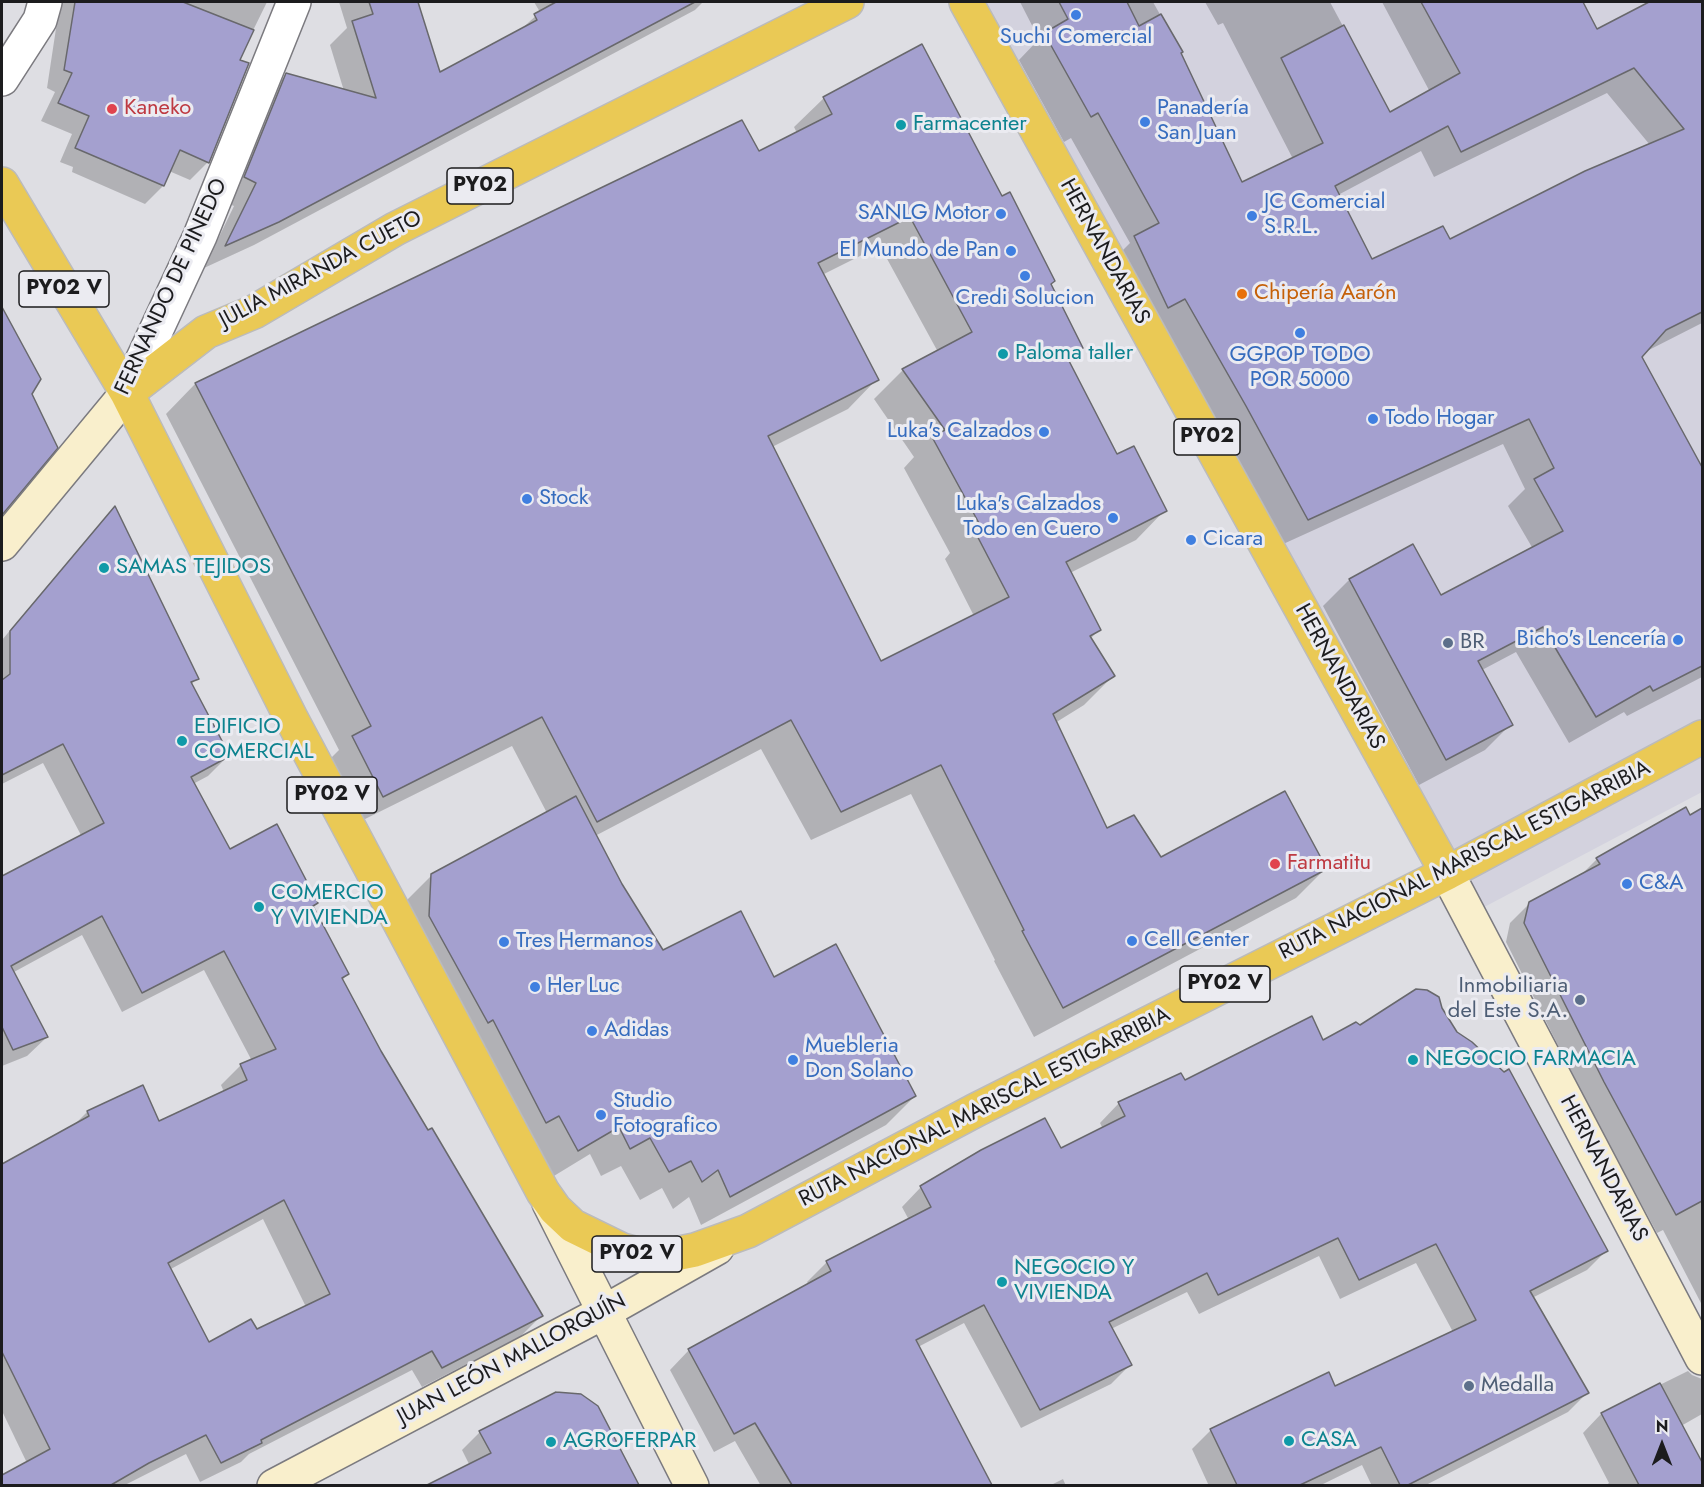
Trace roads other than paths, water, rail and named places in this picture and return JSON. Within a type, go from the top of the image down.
[{"type":"highway","name":"JULIA MIRANDA CUETO","points":[[127,393],[206,332],[254,312],[395,229],[848,2]]},
{"type":"highway","name":"HERNANDARIAS","points":[[966,2],[1447,873]]},
{"type":"highway","name":"PY02 V","points":[[2,184],[127,393],[296,728],[543,1192],[555,1209],[573,1226],[622,1250],[645,1256],[670,1255],[695,1250],[748,1231]]},
{"type":"highway","name":"RUTA NACIONAL MARISCAL ESTIGARRIBIA","points":[[748,1231],[976,1110],[1447,873],[1702,737]]},
{"type":"main road","name":"FERNANDO DE PINEDO","points":[[2,544],[127,393]]},
{"type":"main road","name":"HERNANDARIAS","points":[[1447,873],[1702,1358]]},
{"type":"main road","points":[[543,1192],[692,1485]]},
{"type":"main road","name":"JUAN LEÓN MALLORQUÍN","points":[[274,1485],[604,1312],[748,1231]]},
{"type":"street","points":[[2,79],[40,20],[45,2]]},
{"type":"street","name":"FERNANDO DE PINEDO","points":[[127,393],[200,236],[294,2]]},
{"type":"place","name":"Suchi Comercial","points":[[1076,15]]},
{"type":"place","name":"Kaneko","points":[[112,109]]},
{"type":"place","name":"Panadería San Juan","points":[[1145,122]]},
{"type":"place","name":"Farmacenter","points":[[901,125]]},
{"type":"place","name":"SANLG Motor","points":[[1001,214]]},
{"type":"place","name":"JC Comercial S.R.L.","points":[[1252,216]]},
{"type":"place","name":"El Mundo de Pan","points":[[1011,251]]},
{"type":"place","name":"Credi Solucion","points":[[1025,276]]},
{"type":"place","name":"Chipería Aarón","points":[[1242,294]]},
{"type":"place","name":"GGPOP TODO POR 5000","points":[[1300,333]]},
{"type":"place","name":"Paloma taller","points":[[1003,354]]},
{"type":"place","name":"Todo Hogar","points":[[1373,419]]},
{"type":"place","name":"Luka's Calzados","points":[[1044,432]]},
{"type":"place","name":"Stock","points":[[527,499]]},
{"type":"place","name":"Luka's Calzados Todo en Cuero","points":[[1113,518]]},
{"type":"place","name":"Cicara","points":[[1191,540]]},
{"type":"place","name":"SAMAS TEJIDOS","points":[[104,568]]},
{"type":"place","name":"Bicho's Lencería","points":[[1678,640]]},
{"type":"place","name":"BR","points":[[1448,643]]},
{"type":"place","name":"EDIFICIO COMERCIAL","points":[[182,741]]},
{"type":"place","name":"Farmatitu","points":[[1275,864]]},
{"type":"place","name":"C&A","points":[[1627,884]]},
{"type":"place","name":"COMERCIO Y VIVIENDA","points":[[259,907]]},
{"type":"place","name":"Cell Center","points":[[1132,941]]},
{"type":"place","name":"Tres Hermanos","points":[[504,942]]},
{"type":"place","name":"Her Luc","points":[[535,987]]},
{"type":"place","name":"Inmobiliaria del Este S.A.","points":[[1580,1000]]},
{"type":"place","name":"Adidas","points":[[592,1031]]},
{"type":"place","name":"Muebleria Don Solano","points":[[793,1060]]},
{"type":"place","name":"NEGOCIO FARMACIA","points":[[1413,1060]]},
{"type":"place","name":"Studio Fotografico","points":[[601,1115]]},
{"type":"place","name":"NEGOCIO Y VIVIENDA","points":[[1002,1282]]},
{"type":"place","name":"Medalla","points":[[1469,1386]]},
{"type":"place","name":"CASA","points":[[1289,1441]]},
{"type":"place","name":"AGROFERPAR","points":[[551,1442]]}]
